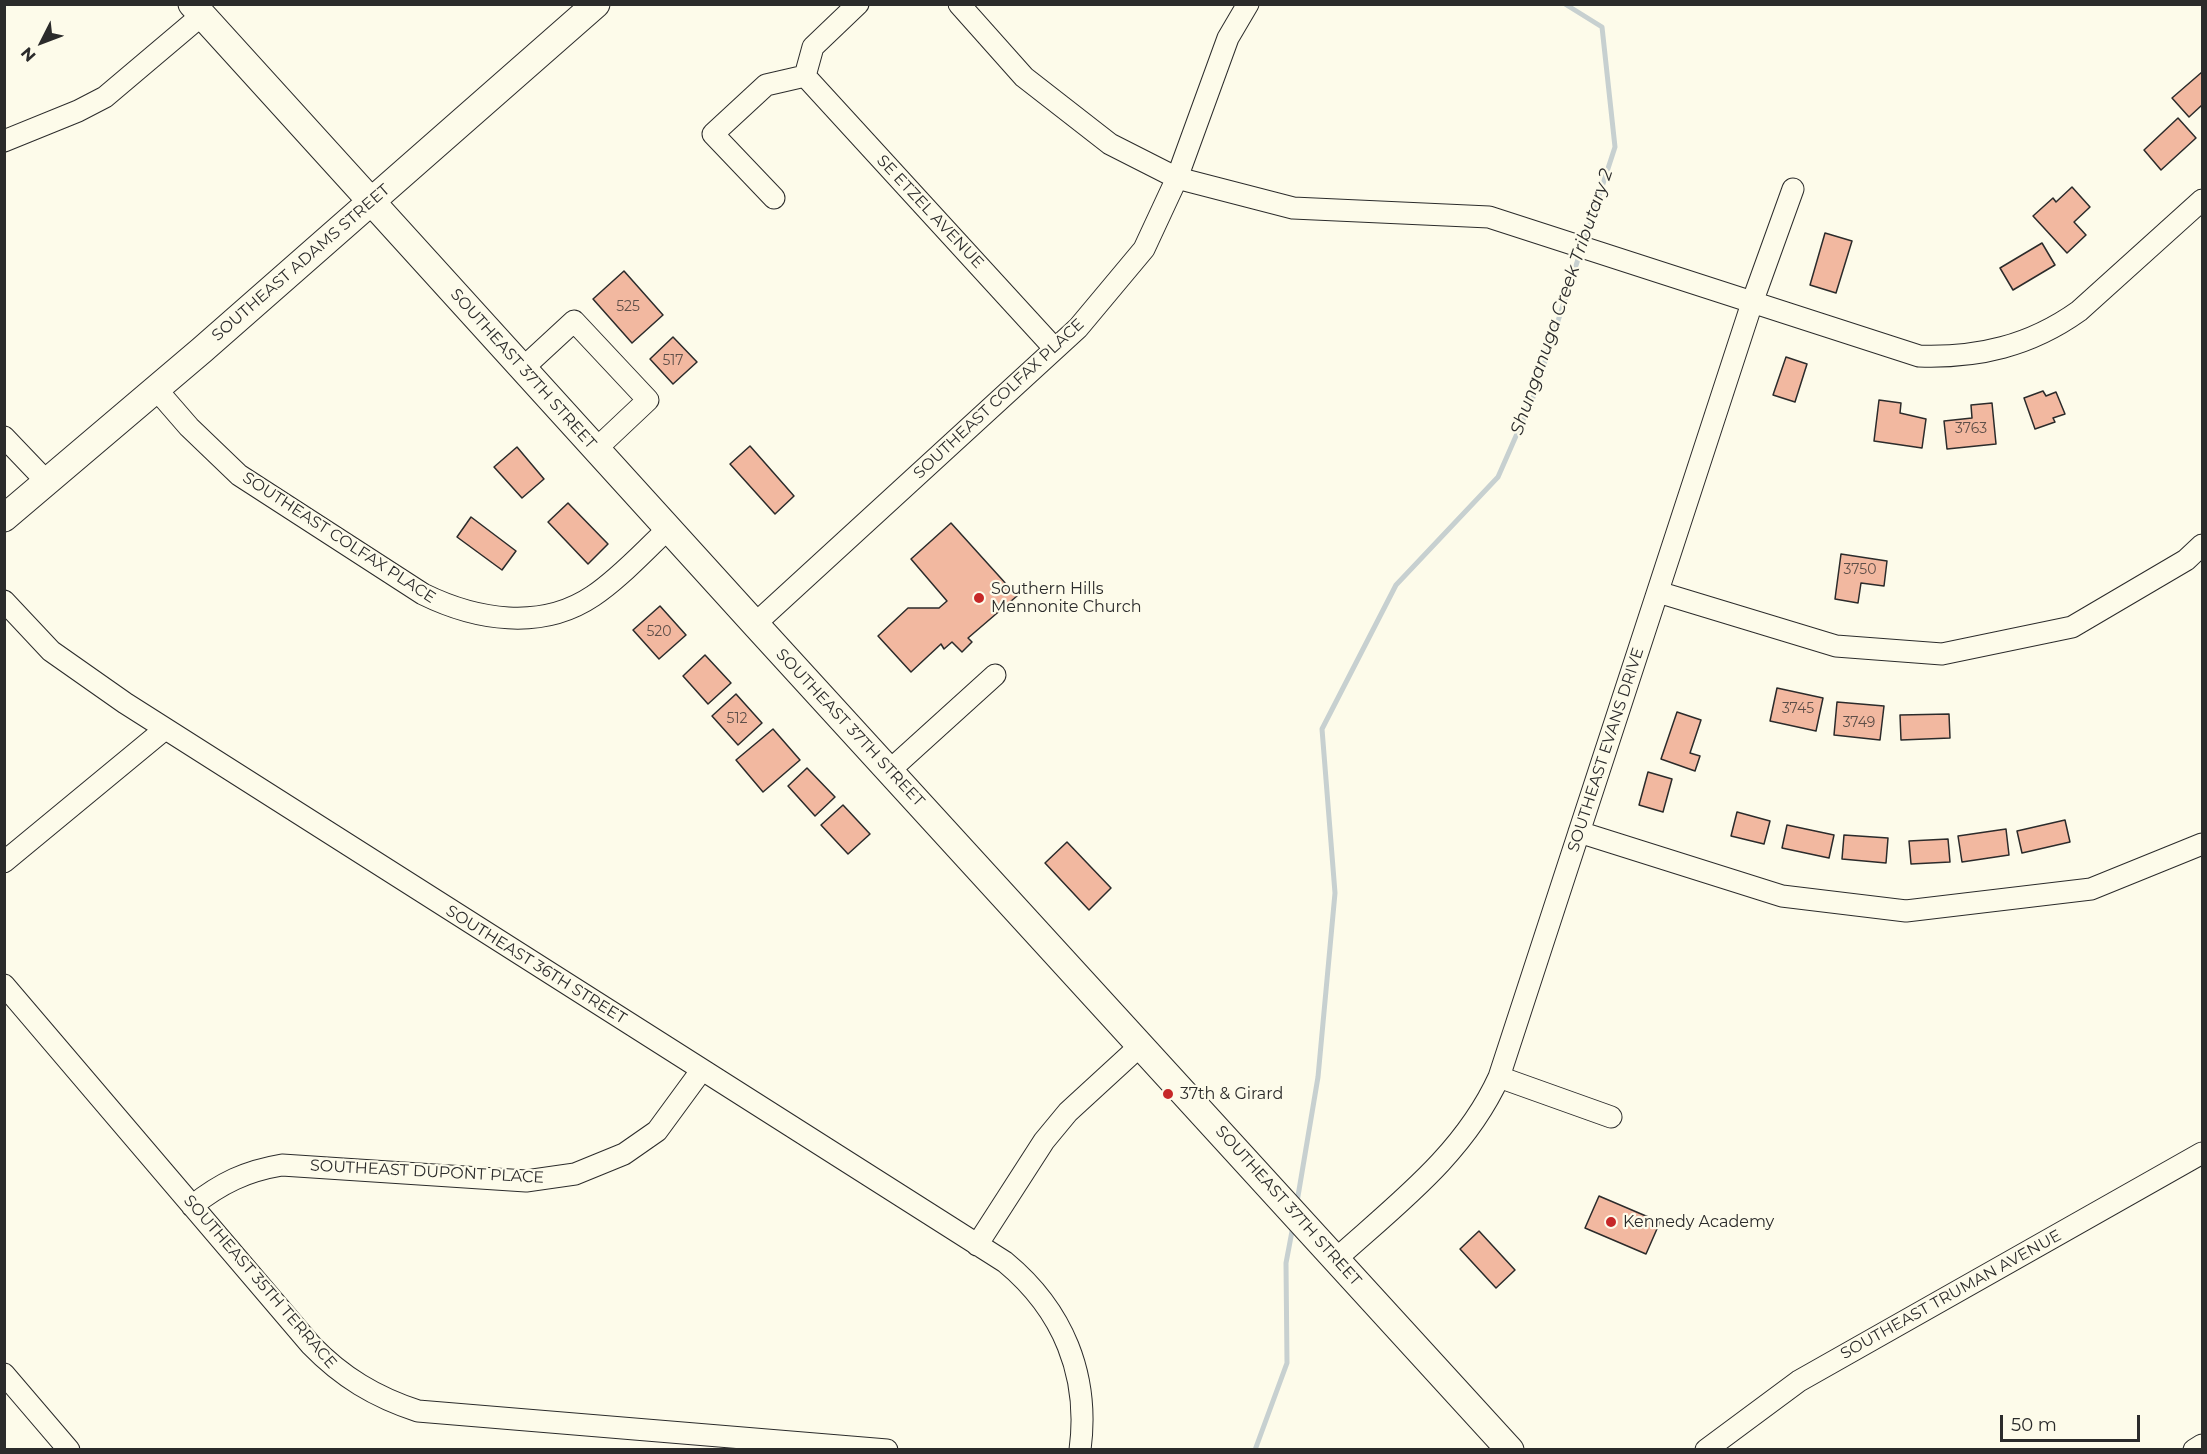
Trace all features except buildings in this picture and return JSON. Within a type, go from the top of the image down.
[{"type":"main road","name":"SOUTHEAST ADAMS STREET","points":[[4,518],[156,389],[596,4]]},
{"type":"main road","name":"SOUTHEAST 37TH STREET","points":[[197,10],[522,369],[1510,1449]]},
{"type":"street","points":[[774,198],[713,134],[766,86],[805,76],[813,47],[858,4]]},
{"type":"street","points":[[958,4],[1024,77],[1110,144],[1177,178],[1293,208],[1489,217],[1753,300],[1889,348],[1919,356],[1965,356],[1993,351],[2039,335],[2079,311],[2202,200]]},
{"type":"street","name":"SOUTHEAST COLFAX PLACE","points":[[755,624],[1078,328],[1144,249],[1177,178],[1228,38],[1248,4]]},
{"type":"street","points":[[4,141],[78,111],[105,97],[197,10]]},
{"type":"street","name":"SE ETZEL AVENUE","points":[[805,76],[1055,349]]},
{"type":"street","name":"SOUTHEAST EVANS DRIVE","points":[[1331,1254],[1426,1178],[1455,1148],[1476,1119],[1499,1077],[1753,300],[1792,189]]},
{"type":"street","points":[[522,369],[574,321],[648,400],[596,450]]},
{"type":"street","name":"SOUTHEAST COLFAX PLACE","points":[[156,389],[189,427],[239,475],[423,594],[444,604],[479,615],[531,618],[571,608],[594,596],[668,529]]},
{"type":"street","points":[[4,437],[47,482]]},
{"type":"street","points":[[1658,592],[1836,646],[1942,654],[2072,627],[2187,560],[2202,545]]},
{"type":"street","name":"SOUTHEAST 36TH STREET","points":[[4,601],[51,651],[69,666],[1018,1273],[1040,1296],[1063,1332],[1080,1383],[1083,1430],[1080,1449]]},
{"type":"street","points":[[890,771],[996,675]]},
{"type":"street","points":[[4,862],[165,729]]},
{"type":"street","points":[[1579,832],[1782,896],[1905,911],[2091,889],[2202,844]]},
{"type":"street","name":"SOUTHEAST 35TH TERRACE","points":[[4,985],[326,1361],[365,1390],[387,1401],[418,1411],[887,1449]]},
{"type":"street","points":[[977,1245],[1044,1141],[1068,1112],[1141,1045]]},
{"type":"street","name":"SOUTHEAST DUPONT PLACE","points":[[192,1206],[233,1178],[258,1169],[282,1165],[526,1181],[575,1174],[624,1154],[657,1131],[701,1071]]},
{"type":"street","points":[[1499,1077],[1611,1117]]},
{"type":"street","name":"SOUTHEAST TRUMAN AVENUE","points":[[1706,1449],[1799,1381],[2202,1153]]},
{"type":"street","points":[[4,1374],[69,1449]]},
{"type":"street","points":[[2194,1449],[2202,1445]]},
{"type":"waterway","name":"Shunganuga Creek Tributary 2","points":[[1565,4],[1602,27],[1615,147],[1584,242]]},
{"type":"waterway","name":"Shunganuga Creek Tributary 2","points":[[1297,1202],[1318,1077],[1335,893],[1322,729],[1396,585],[1498,477],[1534,395],[1581,250]]},
{"type":"waterway","name":"Shunganuga Creek Tributary 2","points":[[1255,1450],[1287,1363],[1286,1263],[1293,1226]]},
{"type":"place","name":"Southern Hills Mennonite Church","points":[[979,598]]},
{"type":"place","name":"37th & Girard","points":[[1168,1094]]},
{"type":"place","name":"Kennedy Academy","points":[[1611,1222]]}]
